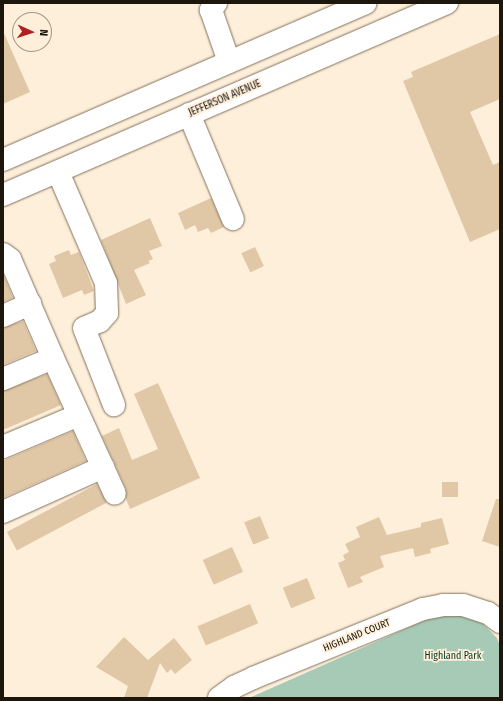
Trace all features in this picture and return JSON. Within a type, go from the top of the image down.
[{"type":"main road","points":[[216,3],[211,10],[229,62]]},
{"type":"main road","name":"JEFFERSON AVENUE","points":[[3,195],[447,3]]},
{"type":"main road","points":[[3,160],[357,5]]},
{"type":"main road","points":[[189,114],[233,219]]},
{"type":"main road","points":[[45,142],[106,283],[107,313],[100,321],[84,328],[114,405]]},
{"type":"main road","points":[[3,254],[10,259],[115,494]]},
{"type":"main road","points":[[3,316],[30,304]]},
{"type":"main road","points":[[3,379],[53,358]]},
{"type":"main road","points":[[3,448],[79,415]]},
{"type":"main road","points":[[3,512],[103,467]]},
{"type":"main road","name":"HIGHLAND COURT","points":[[219,698],[234,687],[253,678],[423,609],[443,605],[463,605],[488,613],[500,622]]},
{"type":"green space","name":"Highland Park","points":[[449,615],[467,615],[482,623],[497,638],[500,646],[500,698],[249,698],[430,618]]},
{"type":"building","points":[[3,31],[30,92],[3,104]]},
{"type":"building","points":[[500,34],[500,99],[470,112],[493,165],[500,162],[500,229],[470,242],[403,81],[413,77],[411,72]]},
{"type":"building","points":[[211,198],[224,227],[211,233],[208,228],[198,232],[195,225],[185,230],[178,213]]},
{"type":"building","points":[[150,218],[162,246],[149,251],[153,259],[148,261],[150,263],[134,270],[146,295],[126,304],[101,240]]},
{"type":"building","points":[[255,247],[264,266],[250,272],[241,253]]},
{"type":"building","points":[[69,250],[71,255],[79,252],[94,291],[84,295],[82,290],[63,298],[49,264],[56,261],[54,256]]},
{"type":"building","points":[[3,274],[13,298],[3,302]]},
{"type":"building","points":[[23,321],[36,351],[3,365],[3,328]]},
{"type":"building","points":[[47,374],[61,405],[3,430],[3,391]]},
{"type":"building","points":[[158,383],[200,478],[130,509],[126,499],[126,489],[102,436],[119,428],[132,460],[158,449],[134,394]]},
{"type":"building","points":[[73,431],[86,461],[3,498],[3,461]]},
{"type":"building","points":[[442,482],[458,482],[458,497],[442,497]]},
{"type":"building","points":[[97,484],[107,503],[17,550],[7,532]]},
{"type":"building","points":[[496,499],[500,499],[500,547],[482,541]]},
{"type":"building","points":[[260,516],[269,538],[253,545],[244,522]]},
{"type":"building","points":[[379,517],[387,535],[421,527],[421,523],[442,518],[449,544],[430,549],[431,553],[415,557],[413,548],[380,556],[384,567],[360,577],[363,582],[348,588],[338,563],[345,560],[343,555],[349,552],[345,544],[360,537],[356,527]]},
{"type":"building","points":[[232,547],[243,572],[214,585],[203,560]]},
{"type":"building","points":[[307,578],[315,598],[291,608],[283,588]]},
{"type":"building","points":[[250,604],[258,623],[206,646],[198,626]]},
{"type":"building","points":[[124,637],[148,660],[174,638],[192,660],[175,674],[171,669],[167,673],[160,663],[147,698],[124,698],[128,686],[96,667]]}]
